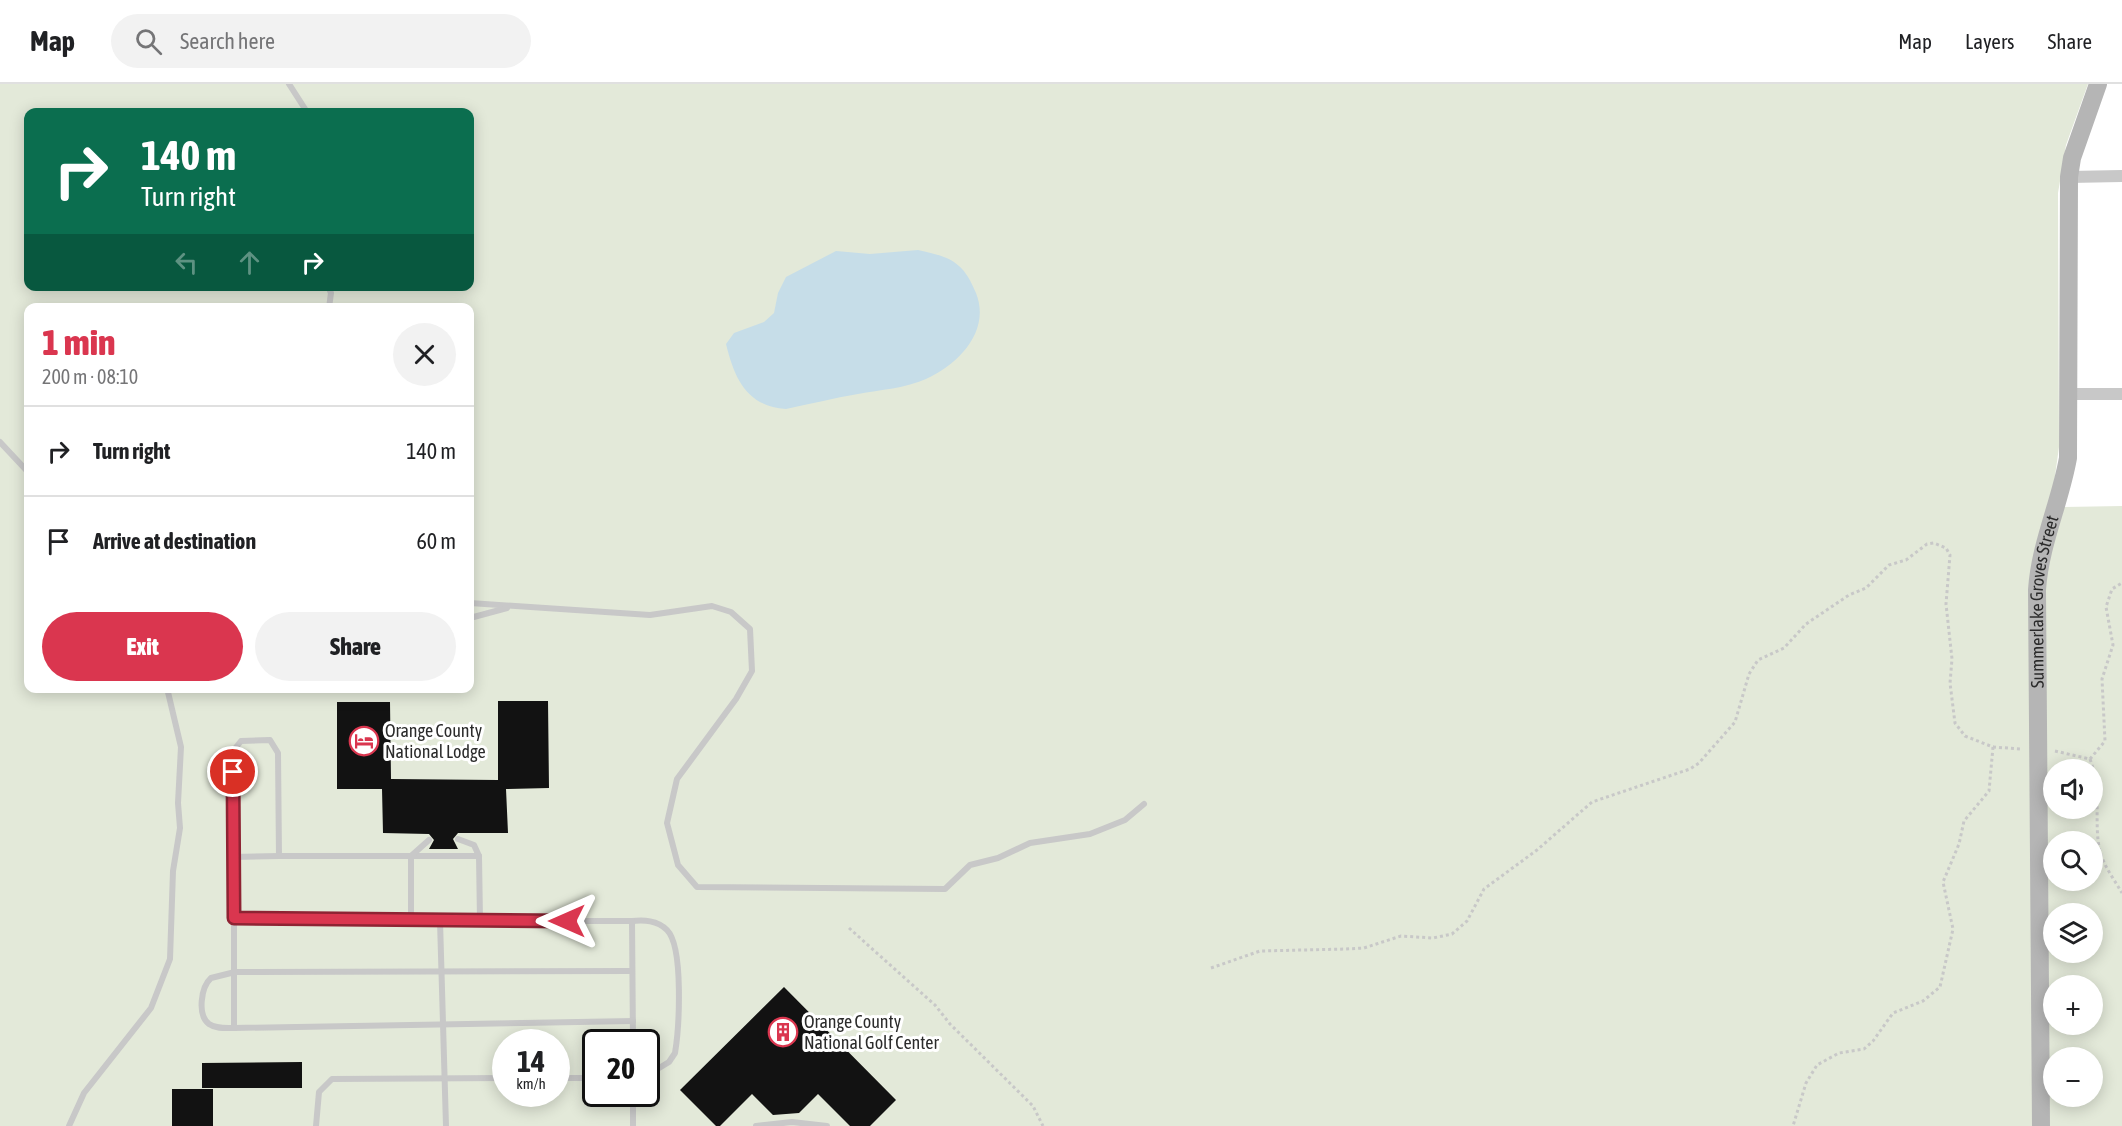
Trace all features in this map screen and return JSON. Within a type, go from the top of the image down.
[{"type":"street","name":"Summerlake Groves Street","points":[[2041,1126],[2037,590],[2043,549],[2060,499],[2068,458],[2069,177],[2072,158],[2098,84]]},
{"type":"street","points":[[2069,177],[2122,176]]},
{"type":"street","points":[[2068,394],[2122,393]]},
{"type":"lane","points":[[288,84],[304,108]]},
{"type":"lane","points":[[0,442],[24,467]]},
{"type":"lane","points":[[474,603],[650,615],[712,606],[731,612],[750,629],[752,671],[736,699],[677,779],[667,823],[678,865],[698,887],[945,889],[970,865],[998,858],[1030,843],[1089,834],[1125,819],[1144,804]]},
{"type":"lane","points":[[474,617],[512,606]]},
{"type":"lane","points":[[69,1126],[84,1093],[151,1008],[170,958],[173,871],[180,828],[178,803],[182,747],[168,693]]},
{"type":"lane","points":[[234,1028],[233,751],[237,743],[246,740],[270,740],[277,749],[279,856]]},
{"type":"lane","points":[[458,839],[474,845],[479,856],[480,921]]},
{"type":"lane","points":[[411,920],[411,856],[429,840]]},
{"type":"lane","points":[[233,857],[479,856]]},
{"type":"lane","points":[[234,918],[440,921],[647,920],[668,931],[674,940],[678,961],[675,1053],[669,1062],[660,1067]]},
{"type":"lane","points":[[440,921],[446,1126]]},
{"type":"lane","points":[[632,921],[633,1029]]},
{"type":"lane","points":[[632,971],[235,972],[211,978],[206,982],[202,1002],[205,1019],[209,1023],[234,1028],[633,1021]]},
{"type":"lane","points":[[316,1126],[319,1092],[332,1079],[492,1078]]},
{"type":"lane","points":[[633,1107],[633,1126]]},
{"type":"lane","points":[[756,1126],[792,1122],[827,1126]]},
{"type":"path","points":[[1211,968],[1260,951],[1346,950],[1364,948],[1401,936],[1444,937],[1452,934],[1467,921],[1484,889],[1537,850],[1570,818],[1592,802],[1690,769],[1699,763],[1735,722],[1749,674],[1758,660],[1784,648],[1806,624],[1849,596],[1866,588],[1889,565],[1906,560],[1927,544],[1934,543],[1946,548],[1950,555],[1946,604],[1955,723],[1965,736],[1993,747],[2028,749]]},
{"type":"path","points":[[2046,750],[2090,759],[2105,741],[2102,679],[2113,645],[2106,607],[2112,589],[2122,583]]},
{"type":"path","points":[[1792,1126],[1806,1083],[1817,1065],[1839,1053],[1864,1049],[1873,1041],[1893,1012],[1923,1001],[1940,987],[1953,929],[1943,882],[1959,844],[1964,821],[1989,791],[1993,747]]},
{"type":"path","points":[[2099,819],[2099,846],[2102,859],[2122,893]]},
{"type":"path","points":[[849,928],[935,1005],[950,1024],[1033,1106],[1043,1126]]},
{"type":"green space","points":[[0,84],[2088,84],[2066,145],[2058,193],[2059,447],[2054,483],[2045,513],[2064,507],[2122,506],[2122,1126],[0,1126]]},
{"type":"water","points":[[918,250],[947,258],[960,267],[971,282],[980,307],[979,320],[969,345],[950,365],[910,385],[786,409],[761,403],[745,389],[734,369],[726,344],[734,333],[764,322],[774,313],[778,293],[786,277],[836,251],[870,254]]},
{"type":"building","name":"Orange County National Lodge","points":[[498,701],[548,701],[549,788],[506,789],[508,833],[458,833],[453,839],[458,849],[429,849],[434,840],[429,834],[383,833],[382,789],[337,789],[337,702],[390,702],[391,779],[498,780]]},
{"type":"building","name":"Orange County National Golf Center","points":[[784,987],[896,1100],[870,1126],[850,1126],[818,1094],[799,1113],[773,1115],[752,1094],[720,1126],[716,1126],[680,1090]]},
{"type":"building","points":[[302,1062],[302,1088],[202,1088],[202,1063]]},
{"type":"building","points":[[172,1089],[213,1089],[213,1126],[172,1126]]},
{"type":"place","name":"Orange County National Lodge","points":[[364,741]]},
{"type":"place","name":"Orange County National Golf Center","points":[[783,1032]]},
{"type":"route","points":[[233,772],[234,918],[567,921]]}]
